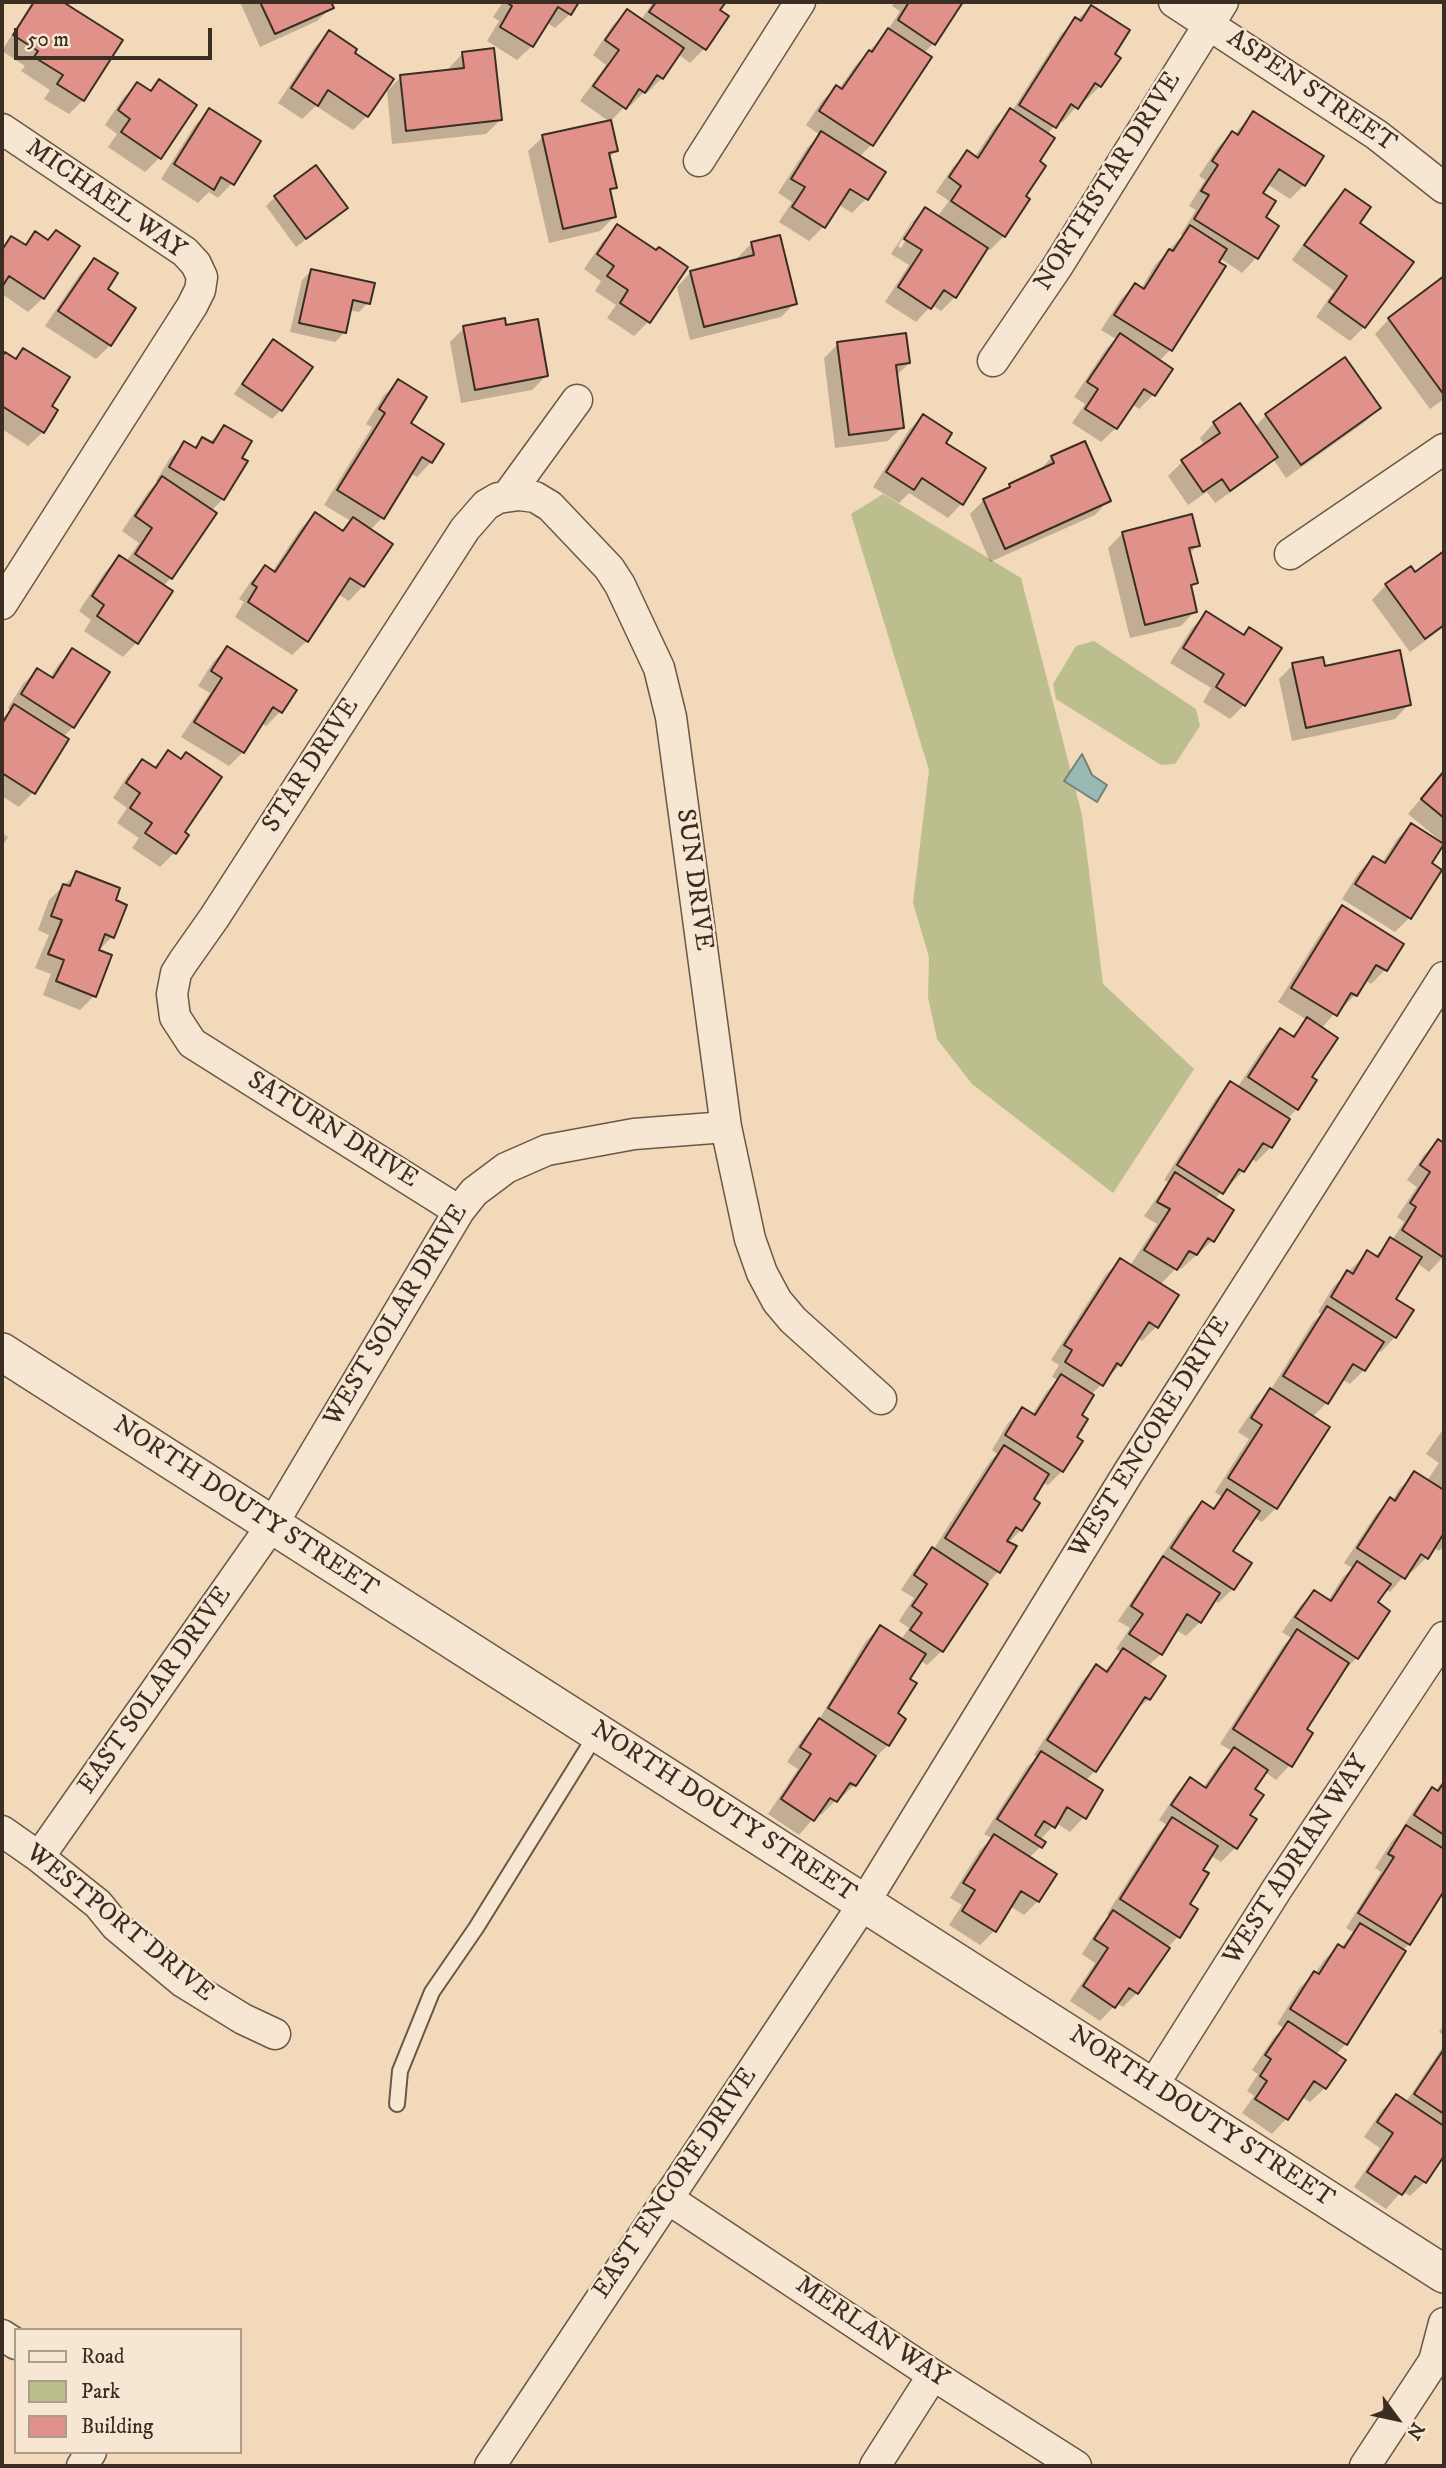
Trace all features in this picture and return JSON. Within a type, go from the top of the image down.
[{"type":"street","points":[[699,161],[800,2]]},
{"type":"street","name":"ASPEN STREET","points":[[1174,2],[1216,13],[1444,188]]},
{"type":"street","name":"NORTHSTAR DRIVE","points":[[993,361],[1057,267],[1216,13]]},
{"type":"street","name":"MICHAEL WAY","points":[[2,129],[185,252],[196,264],[202,277],[200,290],[192,306],[2,604]]},
{"type":"street","points":[[508,495],[577,400]]},
{"type":"street","points":[[1290,554],[1444,449]]},
{"type":"street","name":"STAR DRIVE","points":[[206,1051],[192,1043],[175,1017],[172,994],[176,973],[464,529],[486,505],[508,495]]},
{"type":"street","name":"SUN DRIVE","points":[[508,495],[535,497],[550,506],[609,568],[620,585],[659,668],[671,717],[726,1127],[750,1239],[762,1273],[777,1301],[793,1320],[881,1399]]},
{"type":"street","name":"WEST ENCORE DRIVE","points":[[864,1903],[1128,1473],[1444,977]]},
{"type":"street","name":"SATURN DRIVE","points":[[206,1051],[459,1211]]},
{"type":"street","name":"WEST SOLAR DRIVE","points":[[272,1525],[459,1211],[474,1192],[506,1168],[547,1150],[634,1133],[726,1127]]},
{"type":"street","name":"NORTH DOUTY STREET","points":[[2,1352],[1444,2274]]},
{"type":"street","name":"EAST SOLAR DRIVE","points":[[39,1857],[272,1525]]},
{"type":"street","name":"WEST ADRIAN WAY","points":[[1152,2087],[1277,1889],[1444,1637]]},
{"type":"street","name":"WESTPORT DRIVE","points":[[2,1831],[98,1904],[116,1926],[183,1982],[233,2013],[275,2034]]},
{"type":"street","name":"EAST ENCORE DRIVE","points":[[490,2466],[864,1903]]},
{"type":"street","name":"MERLAN WAY","points":[[667,2197],[933,2375],[1076,2466]]},
{"type":"street","points":[[1366,2466],[1434,2361],[1444,2323]]},
{"type":"street","points":[[875,2466],[933,2375]]},
{"type":"lane","points":[[397,2104],[400,2071],[432,1992],[476,1928],[597,1732]]},
{"type":"green space","points":[[883,494],[1021,578],[1082,815],[1103,984],[1194,1069],[1113,1193],[972,1084],[937,1039],[928,997],[929,957],[913,903],[929,770],[851,514]]},
{"type":"green space","points":[[1094,641],[1196,709],[1200,726],[1175,764],[1161,765],[1056,699],[1053,684],[1076,646]]},
{"type":"water","points":[[1082,754],[1092,775],[1107,785],[1097,802],[1064,781]]},
{"type":"building","points":[[34,2],[63,2],[123,40],[84,101],[57,84],[63,75],[34,57],[38,51],[13,35]]},
{"type":"building","points":[[260,2],[331,2],[334,8],[275,34]]},
{"type":"building","points":[[506,2],[579,2],[571,15],[558,7],[533,47],[500,27],[512,6]]},
{"type":"building","points":[[656,2],[726,2],[720,10],[729,16],[706,50],[649,12]]},
{"type":"building","points":[[909,2],[963,2],[935,45],[898,20]]},
{"type":"building","points":[[1091,5],[1130,30],[1115,54],[1121,58],[1101,87],[1095,83],[1078,109],[1071,104],[1056,128],[1019,105],[1075,17],[1081,21]]},
{"type":"building","points":[[627,9],[684,48],[663,79],[657,75],[645,93],[639,89],[626,109],[593,86],[619,50],[605,40]]},
{"type":"building","points":[[888,28],[932,57],[873,146],[819,111],[836,85],[842,89]]},
{"type":"building","points":[[329,30],[357,49],[355,53],[394,79],[368,117],[328,90],[318,106],[291,88]]},
{"type":"building","points":[[494,48],[502,120],[406,131],[400,75],[464,68],[462,52]]},
{"type":"building","points":[[159,79],[197,105],[161,159],[121,132],[130,119],[118,110],[137,82],[151,91]]},
{"type":"building","points":[[209,108],[261,141],[234,185],[221,177],[214,190],[174,164]]},
{"type":"building","points":[[1010,108],[1055,138],[1040,161],[1046,166],[1026,196],[1030,199],[1005,237],[951,201],[961,186],[949,177],[967,150],[978,158]]},
{"type":"building","points":[[1253,111],[1324,156],[1305,186],[1279,169],[1263,193],[1276,201],[1266,217],[1279,226],[1258,259],[1194,219],[1209,195],[1201,191],[1218,165],[1212,161],[1232,131],[1238,135]]},
{"type":"building","points":[[611,120],[618,151],[609,153],[617,188],[610,189],[616,217],[563,229],[542,135]]},
{"type":"building","points":[[821,131],[886,172],[868,200],[850,189],[825,228],[792,207],[805,187],[791,179]]},
{"type":"building","points":[[316,165],[348,208],[306,239],[274,196]]},
{"type":"building","points":[[1345,189],[1371,207],[1360,223],[1414,262],[1365,328],[1329,302],[1347,276],[1304,245]]},
{"type":"building","points":[[925,207],[988,248],[956,298],[944,290],[931,309],[898,287],[922,250],[904,239]]},
{"type":"building","points":[[617,224],[688,267],[650,323],[620,303],[628,290],[607,276],[614,266],[597,254]]},
{"type":"building","points":[[1190,225],[1227,249],[1219,262],[1226,266],[1172,351],[1114,315],[1135,283],[1144,289],[1169,249],[1173,251]]},
{"type":"building","points":[[56,230],[80,246],[44,299],[9,276],[2,287],[2,250],[11,236],[26,245],[35,231],[48,240]]},
{"type":"building","points":[[780,235],[797,304],[704,327],[690,271],[754,255],[751,242]]},
{"type":"building","points":[[94,258],[118,273],[108,289],[136,308],[111,346],[58,311]]},
{"type":"building","points":[[311,269],[375,283],[370,304],[353,300],[346,333],[299,323]]},
{"type":"building","points":[[1444,276],[1444,395],[1388,318]]},
{"type":"building","points":[[505,318],[506,325],[538,319],[548,376],[475,390],[463,326]]},
{"type":"building","points":[[906,333],[910,363],[896,365],[904,428],[849,435],[837,342]]},
{"type":"building","points":[[1120,333],[1173,369],[1155,396],[1144,389],[1117,429],[1085,409],[1098,389],[1087,382]]},
{"type":"building","points":[[273,339],[313,367],[282,411],[242,384]]},
{"type":"building","points":[[23,348],[70,377],[52,406],[58,410],[44,433],[2,406],[2,357],[5,352],[16,359]]},
{"type":"building","points":[[1345,357],[1381,408],[1301,465],[1265,414]]},
{"type":"building","points":[[398,379],[427,397],[411,423],[444,444],[432,463],[422,457],[384,519],[337,490],[385,413],[379,409]]},
{"type":"building","points":[[1240,403],[1278,457],[1230,491],[1222,479],[1203,492],[1181,460],[1220,433],[1213,422]]},
{"type":"building","points":[[923,414],[952,433],[946,443],[986,468],[963,505],[922,478],[914,490],[886,472]]},
{"type":"building","points":[[224,425],[252,441],[242,458],[248,461],[224,500],[169,467],[184,441],[196,448],[202,437],[213,443]]},
{"type":"building","points":[[1085,441],[1111,501],[1005,549],[983,499],[1054,463],[1051,456]]},
{"type":"building","points":[[162,476],[217,513],[172,579],[135,554],[152,528],[135,516]]},
{"type":"building","points":[[315,512],[343,531],[353,517],[393,544],[364,587],[350,578],[308,642],[248,602],[257,587],[252,584],[265,565],[275,572]]},
{"type":"building","points":[[1192,514],[1200,546],[1189,548],[1198,583],[1191,585],[1197,612],[1145,625],[1122,532]]},
{"type":"building","points":[[1444,551],[1444,625],[1425,639],[1385,584],[1411,566],[1415,572]]},
{"type":"building","points":[[119,555],[173,591],[138,644],[97,616],[104,605],[92,596]]},
{"type":"building","points":[[1206,611],[1244,635],[1249,627],[1282,648],[1245,706],[1216,687],[1224,674],[1183,648]]},
{"type":"building","points":[[227,646],[297,690],[282,713],[273,707],[244,753],[194,722],[222,678],[211,671]]},
{"type":"building","points":[[72,648],[110,672],[74,728],[21,694],[37,668],[53,678]]},
{"type":"building","points":[[1400,650],[1411,705],[1306,728],[1292,663],[1323,657],[1325,666]]},
{"type":"building","points":[[14,704],[69,739],[35,794],[2,773],[2,724]]},
{"type":"building","points":[[168,750],[181,759],[186,752],[222,777],[185,832],[189,835],[176,854],[145,833],[152,823],[130,808],[140,793],[126,783],[142,759],[156,768]]},
{"type":"building","points":[[1444,771],[1444,818],[1421,799]]},
{"type":"building","points":[[1411,823],[1444,844],[1432,863],[1442,870],[1411,919],[1355,884],[1373,856],[1385,863]]},
{"type":"building","points":[[76,871],[120,888],[116,900],[127,905],[114,938],[105,934],[99,950],[112,955],[96,997],[56,981],[64,960],[48,954],[62,920],[51,916],[63,884],[70,886]]},
{"type":"building","points":[[1342,905],[1404,944],[1387,971],[1376,965],[1357,996],[1351,993],[1337,1016],[1291,988]]},
{"type":"building","points":[[1307,1017],[1338,1038],[1312,1077],[1317,1080],[1298,1110],[1248,1077],[1280,1028],[1294,1037]]},
{"type":"building","points":[[1230,1081],[1290,1119],[1272,1148],[1263,1143],[1244,1172],[1239,1169],[1223,1194],[1177,1165]]},
{"type":"building","points":[[1438,1139],[1444,1143],[1444,1258],[1402,1230],[1416,1207],[1410,1203],[1430,1172],[1420,1165]]},
{"type":"building","points":[[1175,1172],[1234,1210],[1214,1242],[1208,1238],[1197,1255],[1189,1251],[1177,1270],[1144,1250],[1170,1209],[1157,1202]]},
{"type":"building","points":[[1390,1237],[1422,1257],[1396,1299],[1414,1310],[1396,1338],[1331,1297],[1347,1270],[1353,1274],[1367,1250],[1378,1257]]},
{"type":"building","points":[[1120,1258],[1179,1295],[1158,1328],[1149,1322],[1121,1366],[1117,1363],[1103,1386],[1065,1362],[1072,1350],[1064,1345]]},
{"type":"building","points":[[1327,1306],[1384,1342],[1365,1371],[1353,1364],[1328,1404],[1283,1376]]},
{"type":"building","points":[[1061,1374],[1094,1395],[1082,1415],[1088,1419],[1077,1437],[1083,1441],[1063,1472],[1005,1435],[1022,1407],[1035,1415]]},
{"type":"building","points":[[1270,1388],[1330,1427],[1277,1509],[1228,1478],[1262,1425],[1251,1418]]},
{"type":"building","points":[[1004,1445],[1049,1474],[1034,1499],[1040,1503],[1022,1531],[1016,1527],[1007,1541],[1017,1546],[1000,1573],[945,1538]]},
{"type":"building","points":[[1414,1471],[1444,1490],[1444,1533],[1428,1559],[1421,1554],[1405,1579],[1357,1548],[1390,1497],[1395,1501]]},
{"type":"building","points":[[1227,1489],[1260,1511],[1233,1551],[1252,1563],[1234,1590],[1171,1548],[1202,1501],[1214,1509]]},
{"type":"building","points":[[932,1547],[988,1584],[943,1652],[910,1630],[922,1613],[912,1606],[927,1584],[914,1575]]},
{"type":"building","points":[[1163,1556],[1220,1593],[1201,1623],[1187,1614],[1162,1655],[1129,1634],[1143,1614],[1131,1606]]},
{"type":"building","points":[[1357,1561],[1391,1584],[1378,1602],[1390,1611],[1358,1659],[1295,1617],[1314,1590],[1331,1601]]},
{"type":"building","points":[[880,1625],[926,1654],[910,1679],[917,1683],[898,1713],[906,1719],[889,1746],[828,1708]]},
{"type":"building","points":[[1297,1629],[1349,1663],[1307,1729],[1313,1733],[1292,1767],[1233,1729]]},
{"type":"building","points":[[1123,1648],[1166,1676],[1150,1700],[1145,1697],[1096,1772],[1047,1740],[1096,1664],[1107,1672]]},
{"type":"building","points":[[819,1718],[876,1756],[856,1786],[850,1783],[837,1802],[830,1798],[814,1821],[781,1799],[811,1754],[800,1747]]},
{"type":"building","points":[[1234,1747],[1268,1770],[1255,1789],[1264,1795],[1250,1815],[1257,1819],[1237,1849],[1171,1805],[1190,1777],[1206,1788]]},
{"type":"building","points":[[1041,1751],[1103,1790],[1086,1819],[1067,1807],[1055,1828],[1044,1821],[1035,1835],[1046,1842],[1042,1848],[997,1819]]},
{"type":"building","points":[[1444,1782],[1444,1835],[1414,1815],[1432,1787],[1438,1791]]},
{"type":"building","points":[[1172,1817],[1218,1846],[1203,1870],[1209,1873],[1190,1904],[1198,1909],[1180,1938],[1120,1899]]},
{"type":"building","points":[[1406,1825],[1444,1849],[1444,1891],[1410,1945],[1358,1913],[1394,1857],[1388,1854]]},
{"type":"building","points":[[994,1834],[1057,1874],[1039,1902],[1021,1891],[996,1932],[962,1911],[975,1890],[963,1883]]},
{"type":"building","points":[[1113,1910],[1170,1948],[1138,1994],[1129,1988],[1115,2008],[1083,1986],[1108,1948],[1094,1939]]},
{"type":"building","points":[[1360,1923],[1406,1951],[1347,2045],[1290,2009],[1314,1971],[1319,1974],[1338,1944],[1344,1948]]},
{"type":"building","points":[[1288,2021],[1346,2060],[1326,2089],[1314,2081],[1288,2120],[1255,2099],[1267,2081],[1260,2076],[1271,2059],[1265,2055]]},
{"type":"building","points":[[1444,2049],[1444,2114],[1414,2094]]},
{"type":"building","points":[[1396,2094],[1444,2126],[1444,2156],[1426,2183],[1415,2176],[1402,2195],[1367,2172],[1393,2133],[1377,2122]]}]
